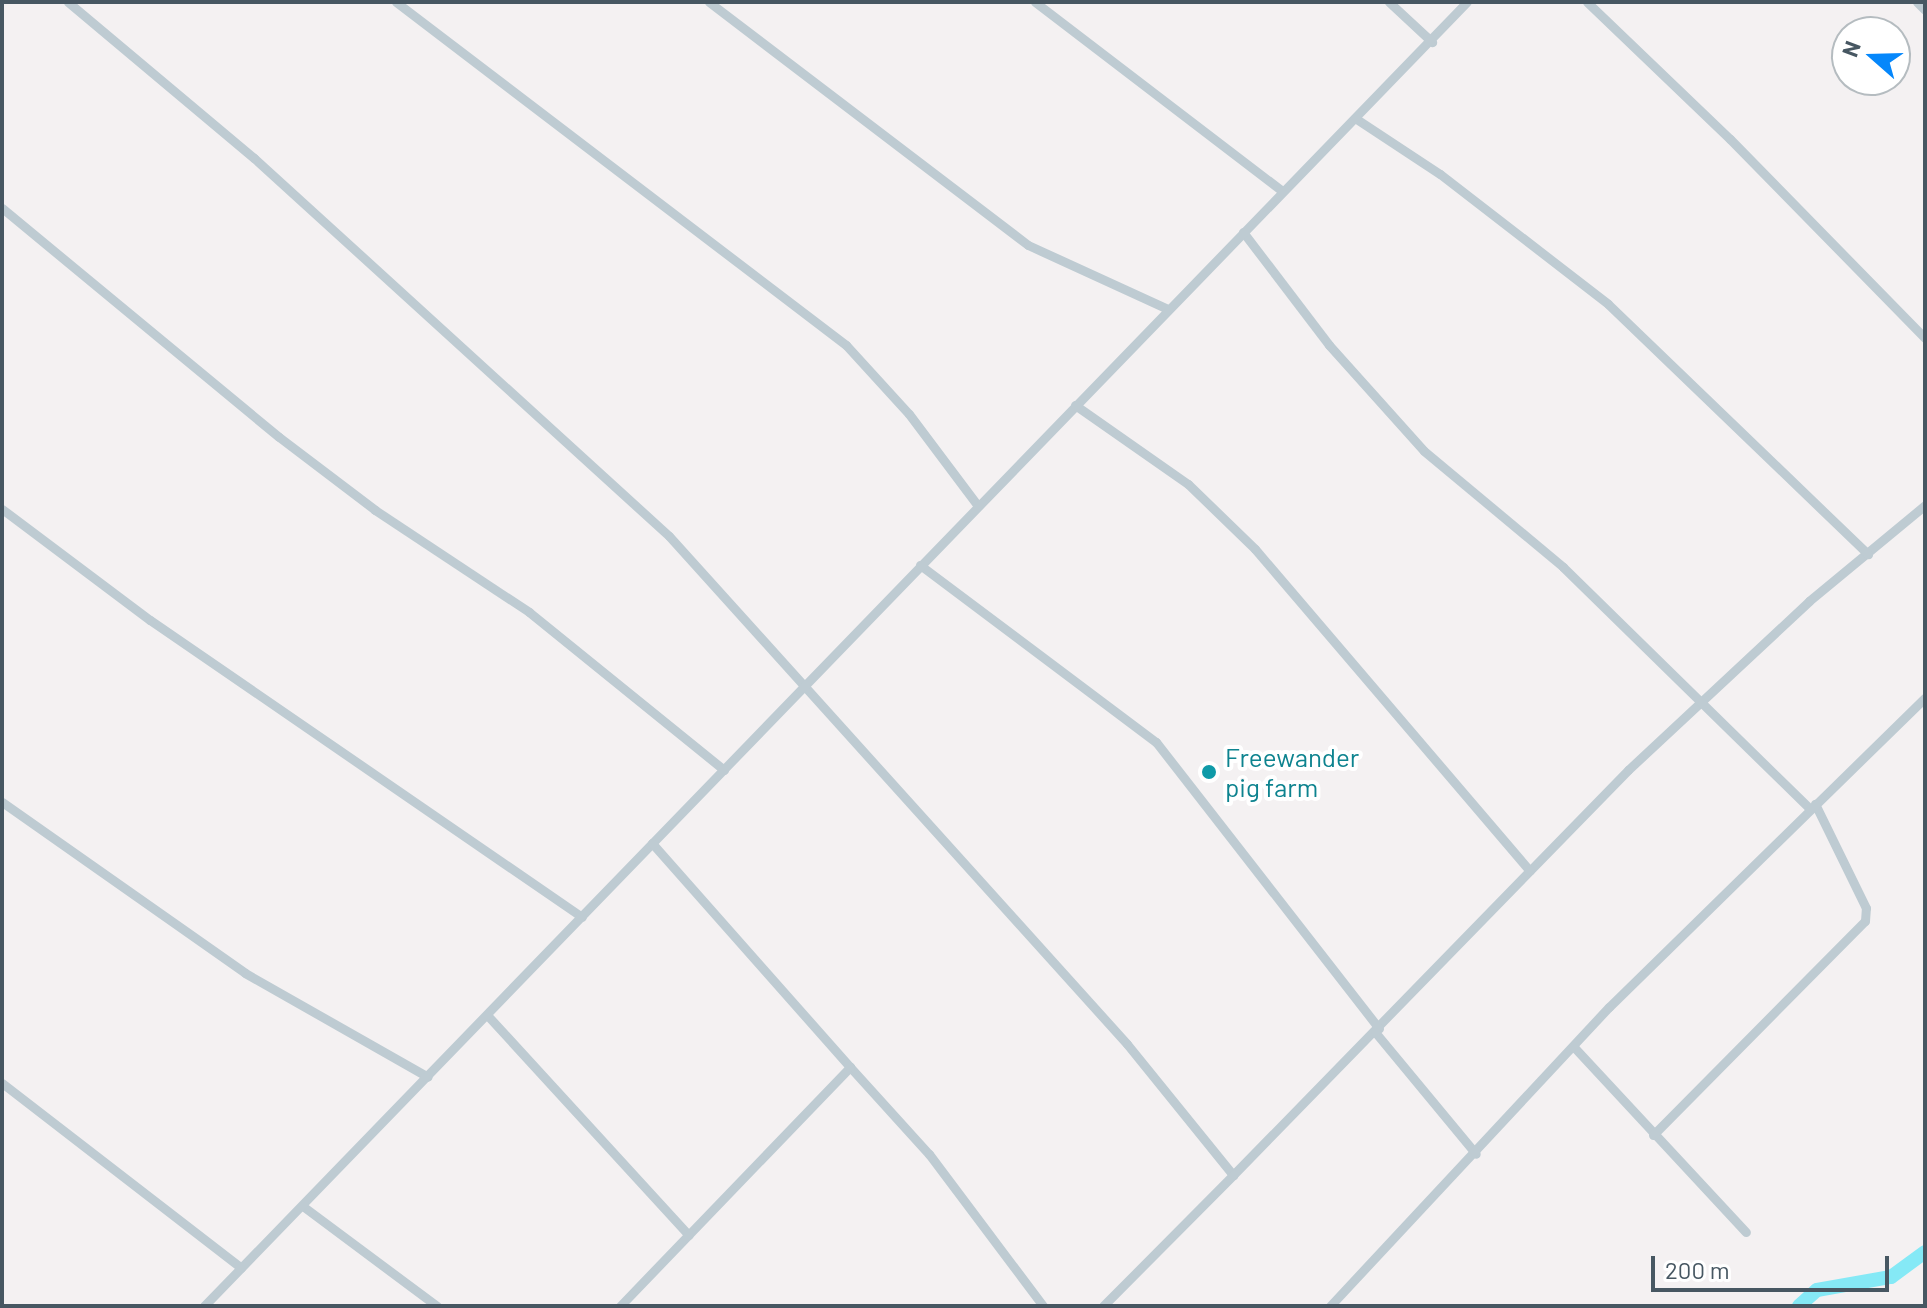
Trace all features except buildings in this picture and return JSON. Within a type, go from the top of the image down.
[{"type":"street","points":[[68,2],[254,158],[669,536],[1127,1044],[1233,1175]]},
{"type":"street","points":[[396,2],[846,345],[909,414],[978,506]]},
{"type":"street","points":[[709,2],[1028,245],[1168,309]]},
{"type":"street","points":[[1035,2],[1282,191]]},
{"type":"street","points":[[1389,2],[1432,42]]},
{"type":"street","points":[[204,1306],[304,1207],[1282,191],[1358,120],[1467,2]]},
{"type":"street","points":[[1587,2],[1730,139],[1925,338]]},
{"type":"street","points":[[1917,2],[1925,10]]},
{"type":"street","points":[[1358,120],[1440,174],[1608,304],[1868,554]]},
{"type":"street","points":[[2,208],[279,437],[375,510],[529,612],[724,770]]},
{"type":"street","points":[[1243,232],[1329,345],[1424,451],[1563,567],[1813,806],[1866,908],[1865,921],[1653,1135]]},
{"type":"street","points":[[1075,405],[1188,484],[1255,549],[1530,871]]},
{"type":"street","points":[[1103,1306],[1703,699],[1925,505]]},
{"type":"street","points":[[2,509],[150,620],[582,917]]},
{"type":"street","points":[[920,565],[1156,742],[1476,1154]]},
{"type":"street","points":[[1330,1306],[1476,1154],[1573,1046],[1925,698]]},
{"type":"street","points":[[2,802],[226,961],[428,1077]]},
{"type":"street","points":[[652,843],[929,1154],[1043,1306]]},
{"type":"street","points":[[488,1016],[689,1235]]},
{"type":"street","points":[[1573,1046],[1746,1232]]},
{"type":"street","points":[[620,1306],[850,1067]]},
{"type":"street","points":[[2,1083],[241,1268]]},
{"type":"street","points":[[304,1207],[437,1306]]},
{"type":"waterway","points":[[1799,1306],[1817,1290],[1891,1277],[1925,1252]]},
{"type":"place","name":"Freewander pig farm","points":[[1209,772]]}]
